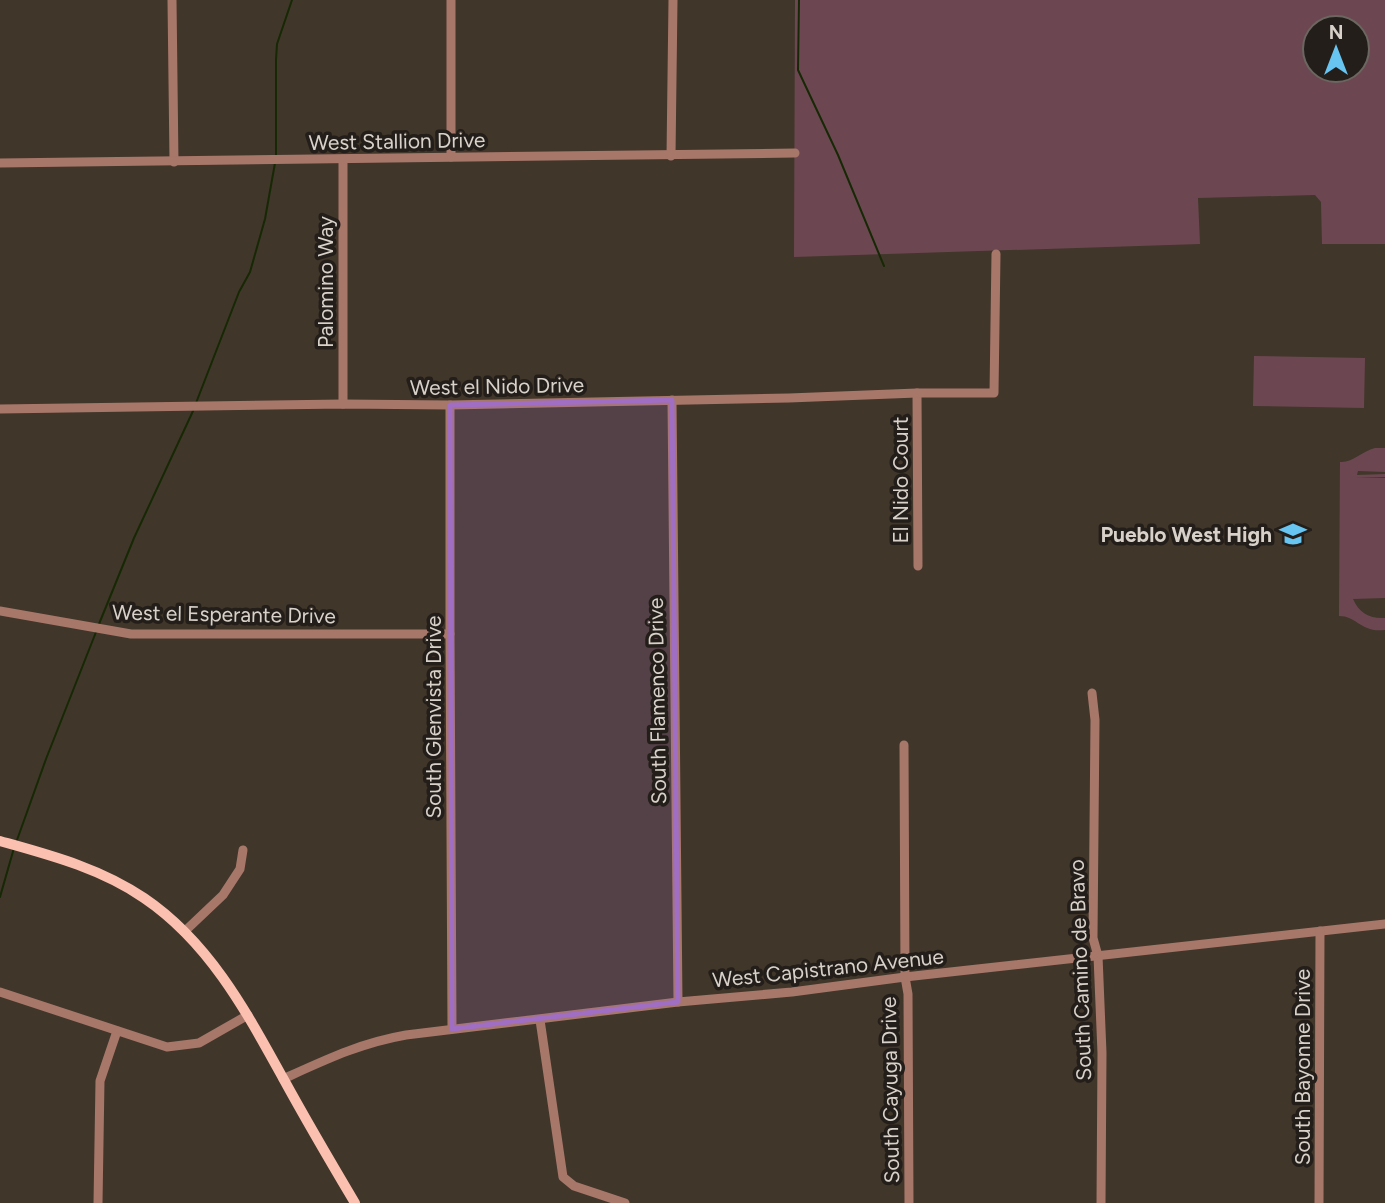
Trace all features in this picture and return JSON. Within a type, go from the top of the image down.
[{"type":"main road","points":[[0,841],[65,859],[98,872],[144,898],[184,932],[213,964],[248,1015],[355,1203]]},
{"type":"street","points":[[172,0],[174,162]]},
{"type":"street","points":[[451,0],[451,157]]},
{"type":"street","points":[[671,156],[673,0]]},
{"type":"street","name":"West Stallion Drive","points":[[0,163],[795,153]]},
{"type":"street","name":"Palomino Way","points":[[343,159],[343,404]]},
{"type":"street","name":"West el Nido Drive","points":[[0,409],[450,405],[994,393],[996,254]]},
{"type":"street","name":"El Nido Court","points":[[917,393],[918,566]]},
{"type":"street","name":"South Flamenco Drive","points":[[672,400],[678,1002]]},
{"type":"street","name":"South Glenvista Drive","points":[[450,405],[452,1029]]},
{"type":"street","name":"West el Esperante Drive","points":[[0,611],[131,634],[450,634]]},
{"type":"street","name":"South Camino de Bravo","points":[[1091,693],[1095,720],[1093,938],[1098,956],[1102,1053],[1101,1203]]},
{"type":"street","name":"South Cayuga Drive","points":[[904,745],[909,1203]]},
{"type":"street","points":[[184,932],[223,895],[240,869],[243,850]]},
{"type":"street","name":"West Capistrano Avenue","points":[[284,1079],[344,1051],[406,1035],[678,1002],[792,992],[1385,924]]},
{"type":"street","name":"South Bayonne Drive","points":[[1319,1203],[1320,931]]},
{"type":"street","points":[[0,992],[167,1047],[199,1042],[248,1015]]},
{"type":"street","points":[[540,1020],[563,1177],[574,1186],[625,1203]]},
{"type":"street","points":[[98,1203],[100,1082],[117,1031]]},
{"type":"highlighted area","points":[[672,400],[678,1002],[452,1029],[450,405]]},
{"type":"shaded area","points":[[795,0],[1385,0],[1385,244],[1322,244],[1321,202],[1315,195],[1198,198],[1200,244],[794,257]]},
{"type":"shaded area","points":[[1254,356],[1365,358],[1364,408],[1253,406]]},
{"type":"shaded area","points":[[1375,448],[1385,448],[1385,472],[1358,471],[1357,475],[1385,474],[1385,477],[1356,478],[1385,478],[1385,598],[1353,599],[1358,608],[1366,614],[1385,618],[1385,630],[1370,629],[1339,616],[1340,462],[1349,461]]},
{"type":"waterway","points":[[276,157],[277,44],[292,0]]},
{"type":"waterway","points":[[799,0],[798,70],[838,155],[884,266]]},
{"type":"waterway","points":[[196,403],[239,292],[250,272],[265,219],[275,163]]},
{"type":"waterway","points":[[99,624],[134,538],[193,411]]},
{"type":"waterway","points":[[17,840],[96,632]]},
{"type":"waterway","points":[[0,897],[14,848]]},
{"type":"place","name":"Pueblo West High","points":[[1293,534]]}]
